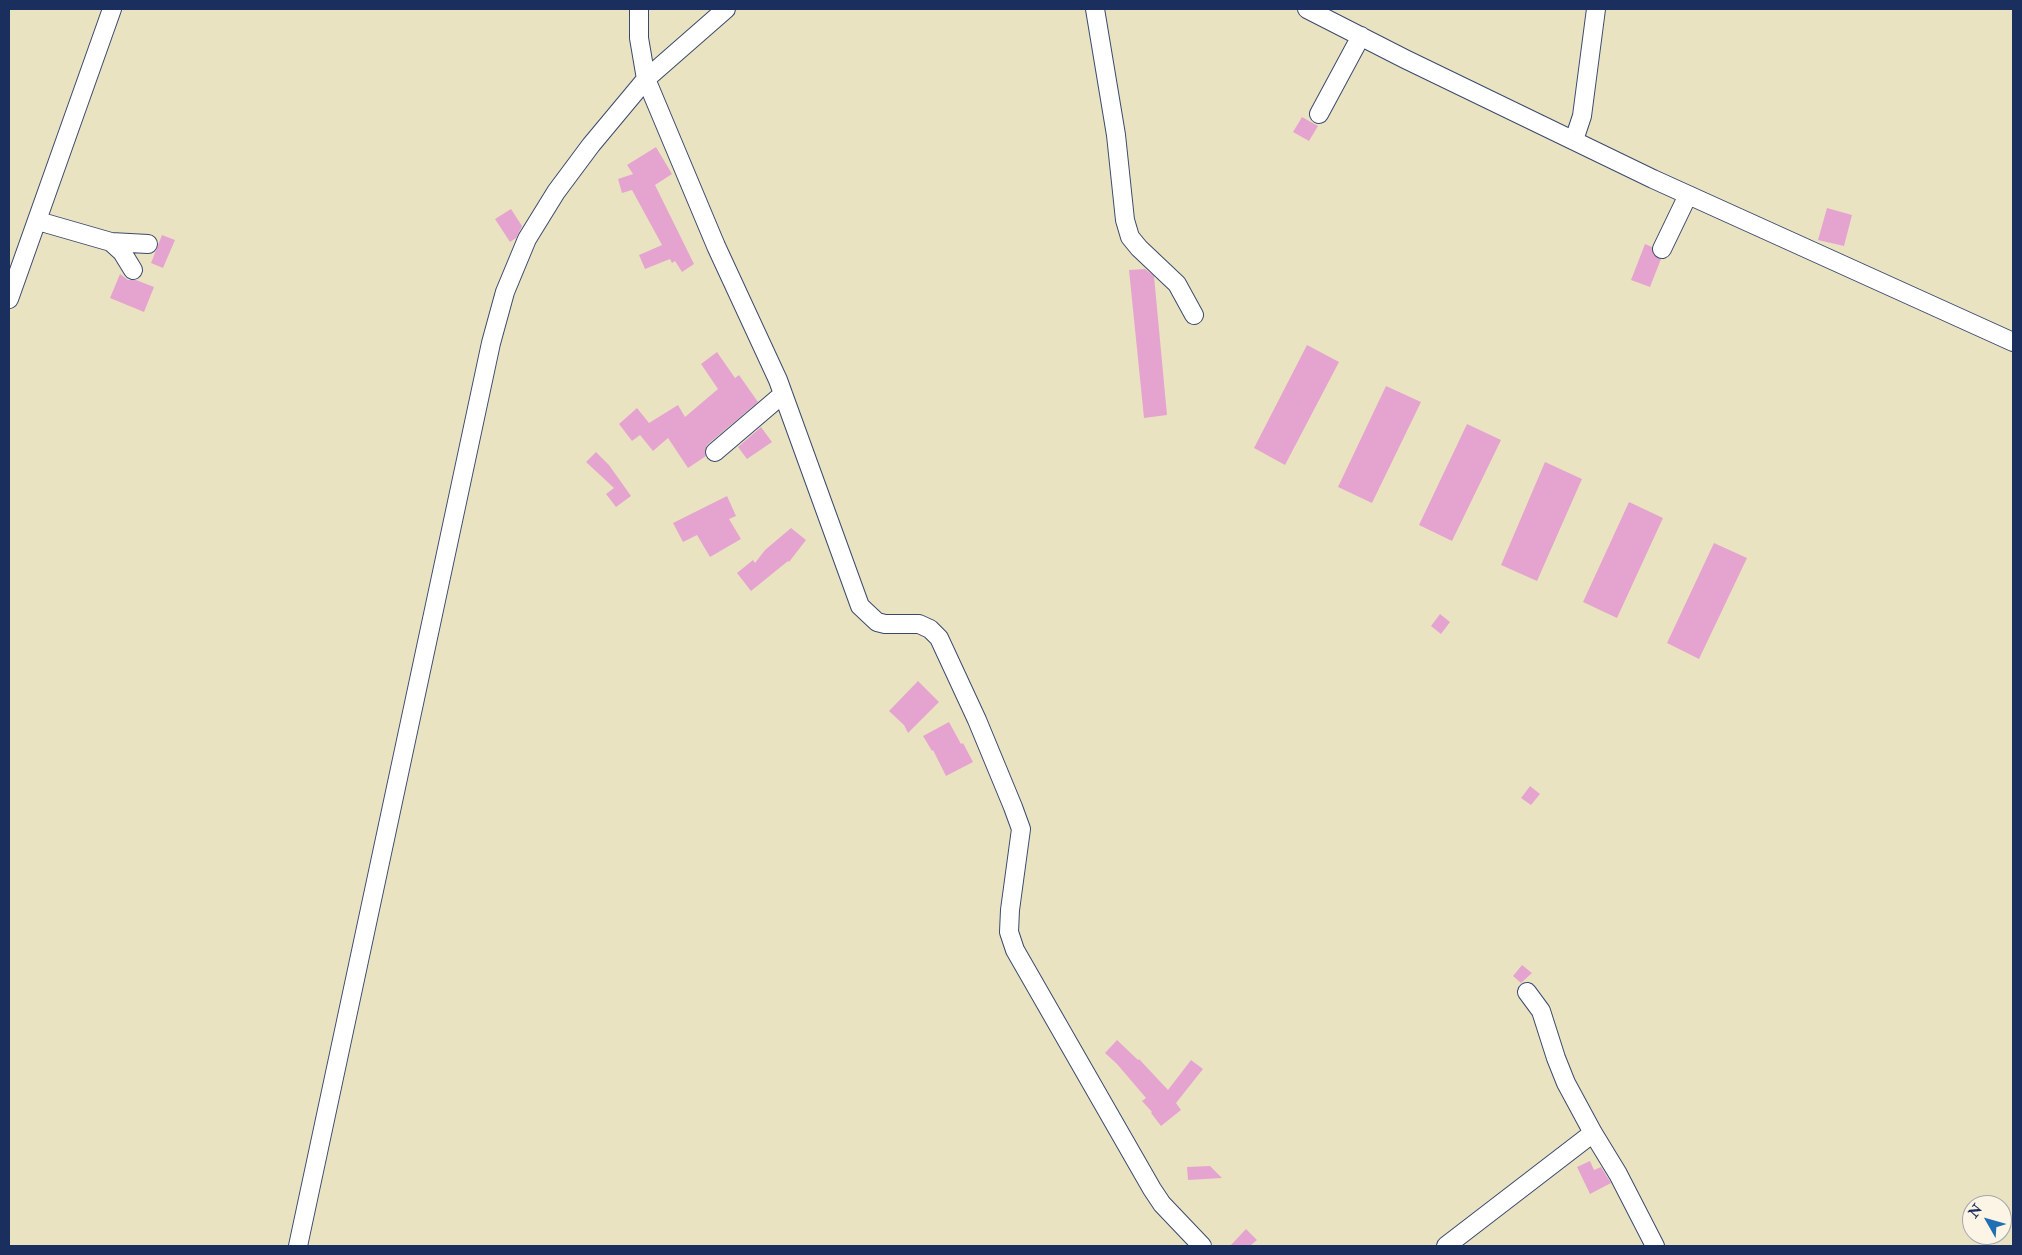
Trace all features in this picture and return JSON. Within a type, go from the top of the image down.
[{"type":"street","points":[[9,299],[112,9]]},
{"type":"street","points":[[639,9],[638,38],[646,79],[716,246],[783,394],[860,606],[877,622],[885,624],[918,624],[930,629],[939,638],[978,720],[1021,829],[1010,910],[1009,932],[1015,950],[1152,1189],[1162,1204],[1202,1246]]},
{"type":"street","points":[[298,1246],[488,353],[505,292],[527,240],[556,192],[591,145],[646,79],[726,9]]},
{"type":"street","points":[[1095,9],[1116,135],[1125,220],[1130,237],[1177,284],[1194,315]]},
{"type":"street","points":[[1307,9],[1688,195],[2013,342]]},
{"type":"street","points":[[1574,140],[1582,116],[1596,9]]},
{"type":"street","points":[[1320,114],[1361,36]]},
{"type":"street","points":[[1662,249],[1688,195]]},
{"type":"street","points":[[38,221],[111,242],[148,244]]},
{"type":"street","points":[[111,242],[122,252],[133,270]]},
{"type":"street","points":[[715,452],[783,394]]},
{"type":"street","points":[[1527,992],[1542,1011],[1559,1067],[1655,1246]]},
{"type":"street","points":[[1446,1246],[1593,1133]]},
{"type":"building","points":[[1302,117],[1318,126],[1309,141],[1293,132]]},
{"type":"building","points":[[656,147],[672,174],[655,185],[694,264],[682,272],[675,261],[672,263],[670,259],[645,269],[639,255],[662,245],[632,190],[622,193],[618,179],[633,174],[627,165]]},
{"type":"building","points":[[1827,208],[1852,215],[1844,246],[1818,240]]},
{"type":"building","points":[[511,209],[522,226],[516,238],[510,242],[495,219]]},
{"type":"building","points":[[162,235],[175,240],[163,268],[151,263]]},
{"type":"building","points":[[1645,244],[1652,247],[1654,255],[1661,259],[1650,287],[1631,280]]},
{"type":"building","points":[[1145,269],[1154,276],[1167,415],[1144,418],[1129,270]]},
{"type":"building","points":[[120,274],[128,280],[136,280],[154,287],[144,312],[110,298]]},
{"type":"building","points":[[1307,345],[1339,362],[1285,465],[1254,448]]},
{"type":"building","points":[[717,352],[735,378],[739,375],[758,402],[708,444],[705,449],[706,456],[688,468],[668,438],[653,451],[640,435],[632,441],[619,424],[637,408],[649,423],[678,405],[685,417],[718,389],[701,364]]},
{"type":"building","points":[[1386,386],[1421,402],[1372,503],[1338,487]]},
{"type":"building","points":[[1467,424],[1501,440],[1452,541],[1419,525]]},
{"type":"building","points":[[761,427],[772,442],[747,459],[738,447]]},
{"type":"building","points":[[596,452],[609,465],[631,496],[616,507],[606,494],[614,488],[586,462]]},
{"type":"building","points":[[1545,462],[1582,479],[1537,581],[1501,565]]},
{"type":"building","points":[[727,496],[736,516],[729,519],[741,539],[710,557],[697,535],[683,542],[673,523]]},
{"type":"building","points":[[1629,502],[1663,518],[1617,618],[1583,602]]},
{"type":"building","points":[[791,528],[806,540],[789,562],[751,591],[737,573],[753,560],[755,563],[765,550]]},
{"type":"building","points":[[1714,543],[1747,558],[1699,659],[1667,643]]},
{"type":"building","points":[[1440,614],[1450,622],[1441,634],[1431,626]]},
{"type":"building","points":[[918,681],[939,702],[908,733],[904,725],[889,711]]},
{"type":"building","points":[[949,722],[973,762],[946,776],[933,750],[923,736]]},
{"type":"building","points":[[1530,786],[1540,794],[1531,805],[1521,798]]},
{"type":"building","points":[[1522,965],[1532,973],[1521,983],[1513,976]]},
{"type":"building","points":[[1117,1040],[1139,1059],[1168,1090],[1191,1060],[1203,1069],[1176,1103],[1181,1110],[1161,1126],[1142,1101],[1146,1098],[1105,1053]]},
{"type":"building","points":[[1590,1161],[1594,1170],[1601,1167],[1611,1183],[1590,1194],[1577,1167]]},
{"type":"building","points":[[1210,1166],[1222,1178],[1188,1180],[1187,1167]]},
{"type":"building","points":[[1246,1229],[1257,1240],[1250,1246],[1230,1246]]}]
